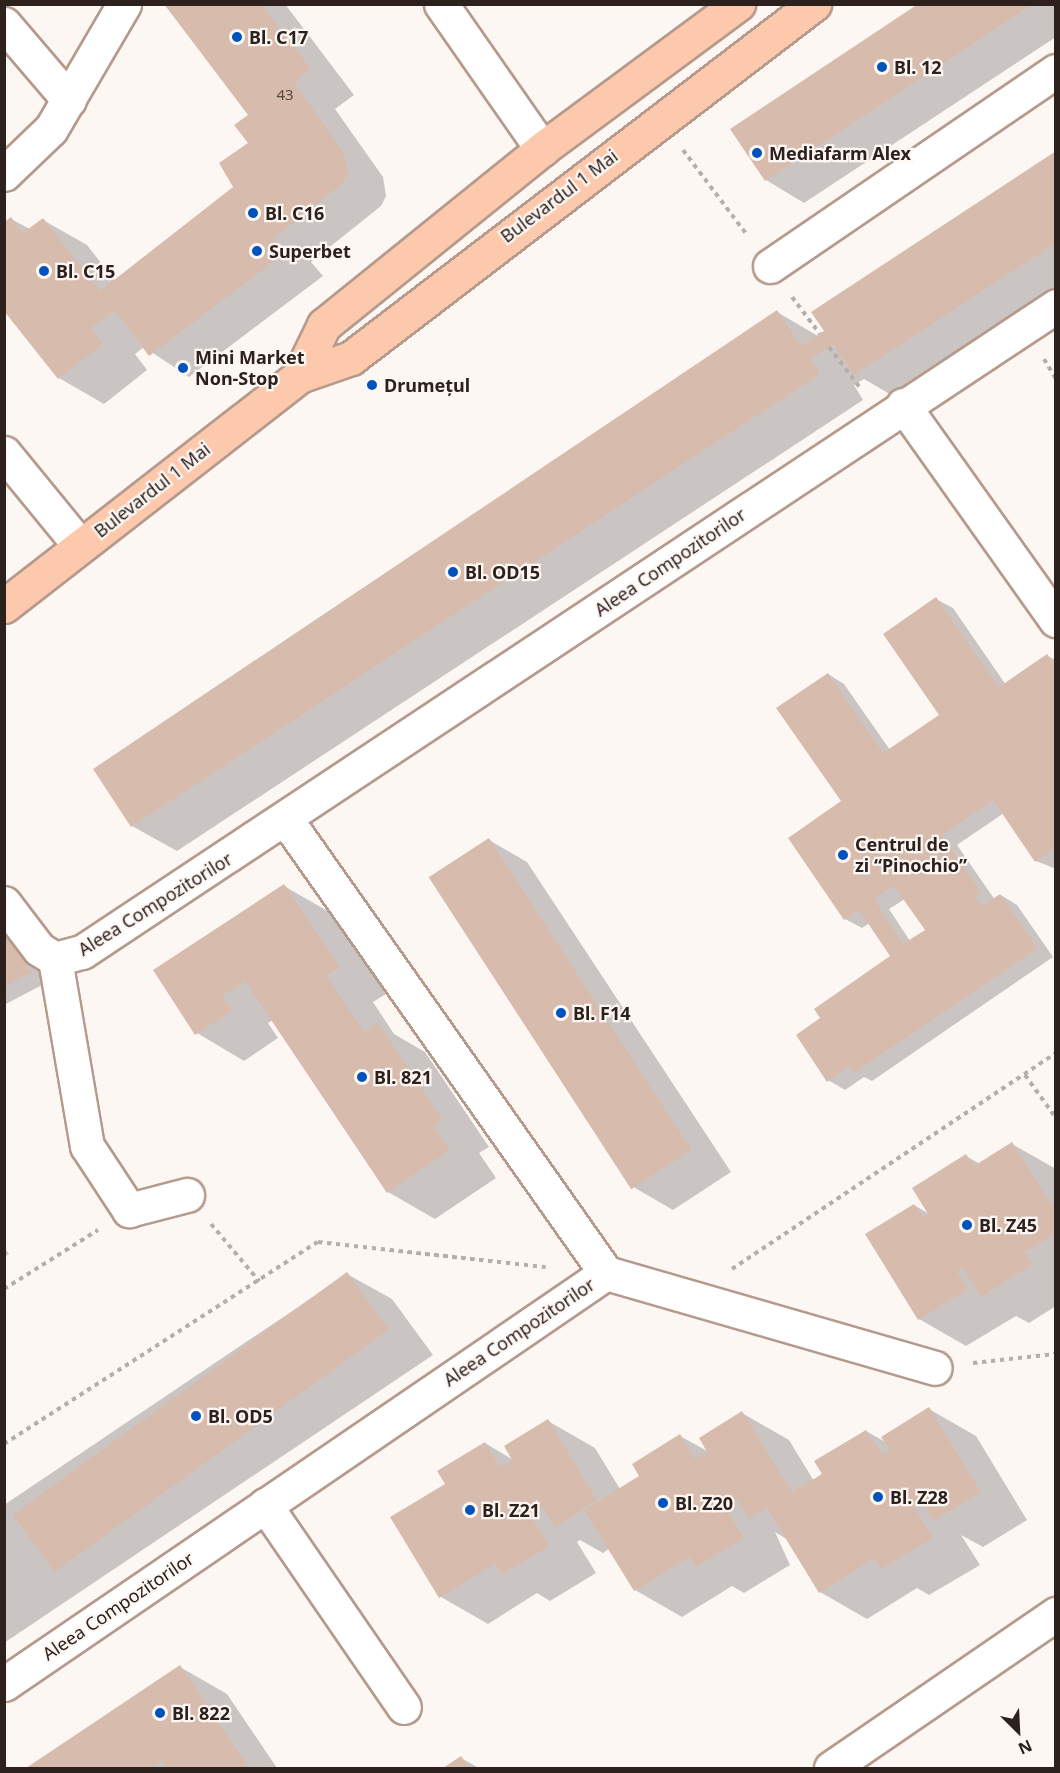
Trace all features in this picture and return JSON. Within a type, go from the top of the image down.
[{"type":"main road","name":"Bulevardul 1 Mai","points":[[299,376],[324,326],[542,149],[738,4]]},
{"type":"main road","name":"Bulevardul 1 Mai","points":[[4,606],[299,376],[351,358],[814,4]]},
{"type":"street","points":[[4,174],[51,129],[124,4]]},
{"type":"street","points":[[441,4],[542,149]]},
{"type":"street","points":[[4,24],[69,100]]},
{"type":"street","points":[[770,266],[1056,71]]},
{"type":"street","name":"Aleea Compozitorilor","points":[[4,903],[39,950],[55,959],[82,952],[287,821],[893,411],[1056,306]]},
{"type":"street","points":[[893,411],[1056,620]]},
{"type":"street","points":[[4,453],[80,546]]},
{"type":"street","name":"Aleea Compozitorilor","points":[[4,1684],[606,1273],[287,821]]},
{"type":"street","points":[[55,959],[87,1146],[129,1210],[187,1195]]},
{"type":"street","points":[[606,1273],[694,1294],[936,1368]]},
{"type":"street","points":[[266,1505],[404,1707]]},
{"type":"street","points":[[831,1768],[1056,1614]]},
{"type":"path","points":[[829,347],[893,411]]},
{"type":"path","points":[[694,1294],[1056,1053]]},
{"type":"path","points":[[1025,1075],[1056,1119]]},
{"type":"path","points":[[187,1195],[259,1281]]},
{"type":"path","points":[[4,1289],[129,1210]]},
{"type":"path","points":[[4,1444],[318,1242],[606,1273]]},
{"type":"path","points":[[936,1368],[1056,1354]]},
{"type":"building","points":[[164,4],[261,4],[311,69],[294,82],[344,153],[348,174],[342,184],[273,239],[285,253],[149,356],[115,310],[91,328],[103,344],[58,379],[4,311],[4,222],[11,217],[23,233],[43,218],[100,291],[233,187],[219,163],[248,143],[234,125],[248,115]]},
{"type":"building","name":"Bl. 12","points":[[918,4],[1033,4],[765,181],[730,129]]},
{"type":"building","name":"Bl. OD15","points":[[1056,151],[1056,243],[854,375],[833,344],[810,359],[820,374],[131,827],[93,769],[777,310],[801,346],[824,331],[811,312]]},
{"type":"building","points":[[936,597],[999,687],[1047,654],[1056,665],[1056,848],[1035,862],[993,800],[942,835],[981,892],[975,896],[982,906],[1000,894],[1038,948],[854,1073],[850,1066],[827,1082],[796,1035],[820,1018],[814,1009],[890,956],[859,910],[844,920],[788,838],[841,801],[776,708],[828,673],[883,753],[939,715],[883,634]],"holes":[[[894,886],[925,930],[903,944],[874,899]]]},
{"type":"building","name":"Bl. F14","points":[[489,838],[692,1150],[631,1189],[429,877]]},
{"type":"building","name":"Bl. 821","points":[[284,884],[340,967],[326,975],[364,1032],[378,1023],[442,1119],[433,1126],[450,1150],[387,1193],[245,981],[222,996],[232,1011],[195,1035],[153,970]]},
{"type":"building","points":[[4,926],[31,973],[4,987]]},
{"type":"building","name":"Bl. Z45","points":[[1012,1142],[1056,1212],[1056,1233],[1025,1252],[1033,1264],[981,1297],[963,1268],[957,1272],[968,1289],[918,1320],[865,1234],[914,1204],[923,1217],[928,1214],[912,1188],[966,1154],[974,1166]]},
{"type":"building","name":"Bl. OD5","points":[[347,1272],[389,1329],[55,1572],[13,1515]]},
{"type":"building","points":[[929,1407],[981,1492],[934,1521],[923,1502],[914,1507],[933,1538],[881,1569],[875,1558],[819,1593],[767,1508],[749,1519],[737,1500],[725,1507],[744,1538],[696,1567],[690,1557],[634,1591],[584,1510],[639,1476],[632,1464],[680,1434],[695,1459],[707,1452],[699,1438],[742,1411],[792,1492],[822,1474],[814,1461],[866,1430],[882,1454],[890,1450],[881,1437]]},
{"type":"building","name":"Bl. Z21","points":[[548,1419],[597,1500],[555,1527],[543,1508],[530,1515],[550,1546],[502,1574],[495,1564],[439,1598],[390,1517],[445,1484],[437,1471],[485,1442],[500,1467],[512,1460],[504,1446]]},
{"type":"building","name":"Bl. 822","points":[[180,1665],[249,1768],[166,1768],[162,1761],[151,1768],[26,1768]]},
{"type":"building","points":[[461,1756],[469,1768],[443,1768]]},
{"type":"place","name":"Bl. C17","points":[[237,37]]},
{"type":"place","name":"Bl. 12","points":[[882,67]]},
{"type":"place","name":"Mediafarm Alex","points":[[757,153]]},
{"type":"place","name":"Bl. C16","points":[[253,213]]},
{"type":"place","name":"Superbet","points":[[257,251]]},
{"type":"place","name":"Bl. C15","points":[[44,271]]},
{"type":"place","name":"Mini Market Non-Stop","points":[[183,368]]},
{"type":"place","name":"Drumețul","points":[[372,385]]},
{"type":"place","name":"Bl. OD15","points":[[453,572]]},
{"type":"place","name":"Centrul de zi “Pinochio”","points":[[843,855]]},
{"type":"place","name":"Bl. F14","points":[[561,1013]]},
{"type":"place","name":"Bl. 821","points":[[362,1077]]},
{"type":"place","name":"Bl. Z45","points":[[967,1225]]},
{"type":"place","name":"Bl. OD5","points":[[196,1416]]},
{"type":"place","name":"Bl. Z28","points":[[878,1497]]},
{"type":"place","name":"Bl. Z20","points":[[663,1503]]},
{"type":"place","name":"Bl. Z21","points":[[470,1510]]},
{"type":"place","name":"Bl. 822","points":[[160,1713]]}]
